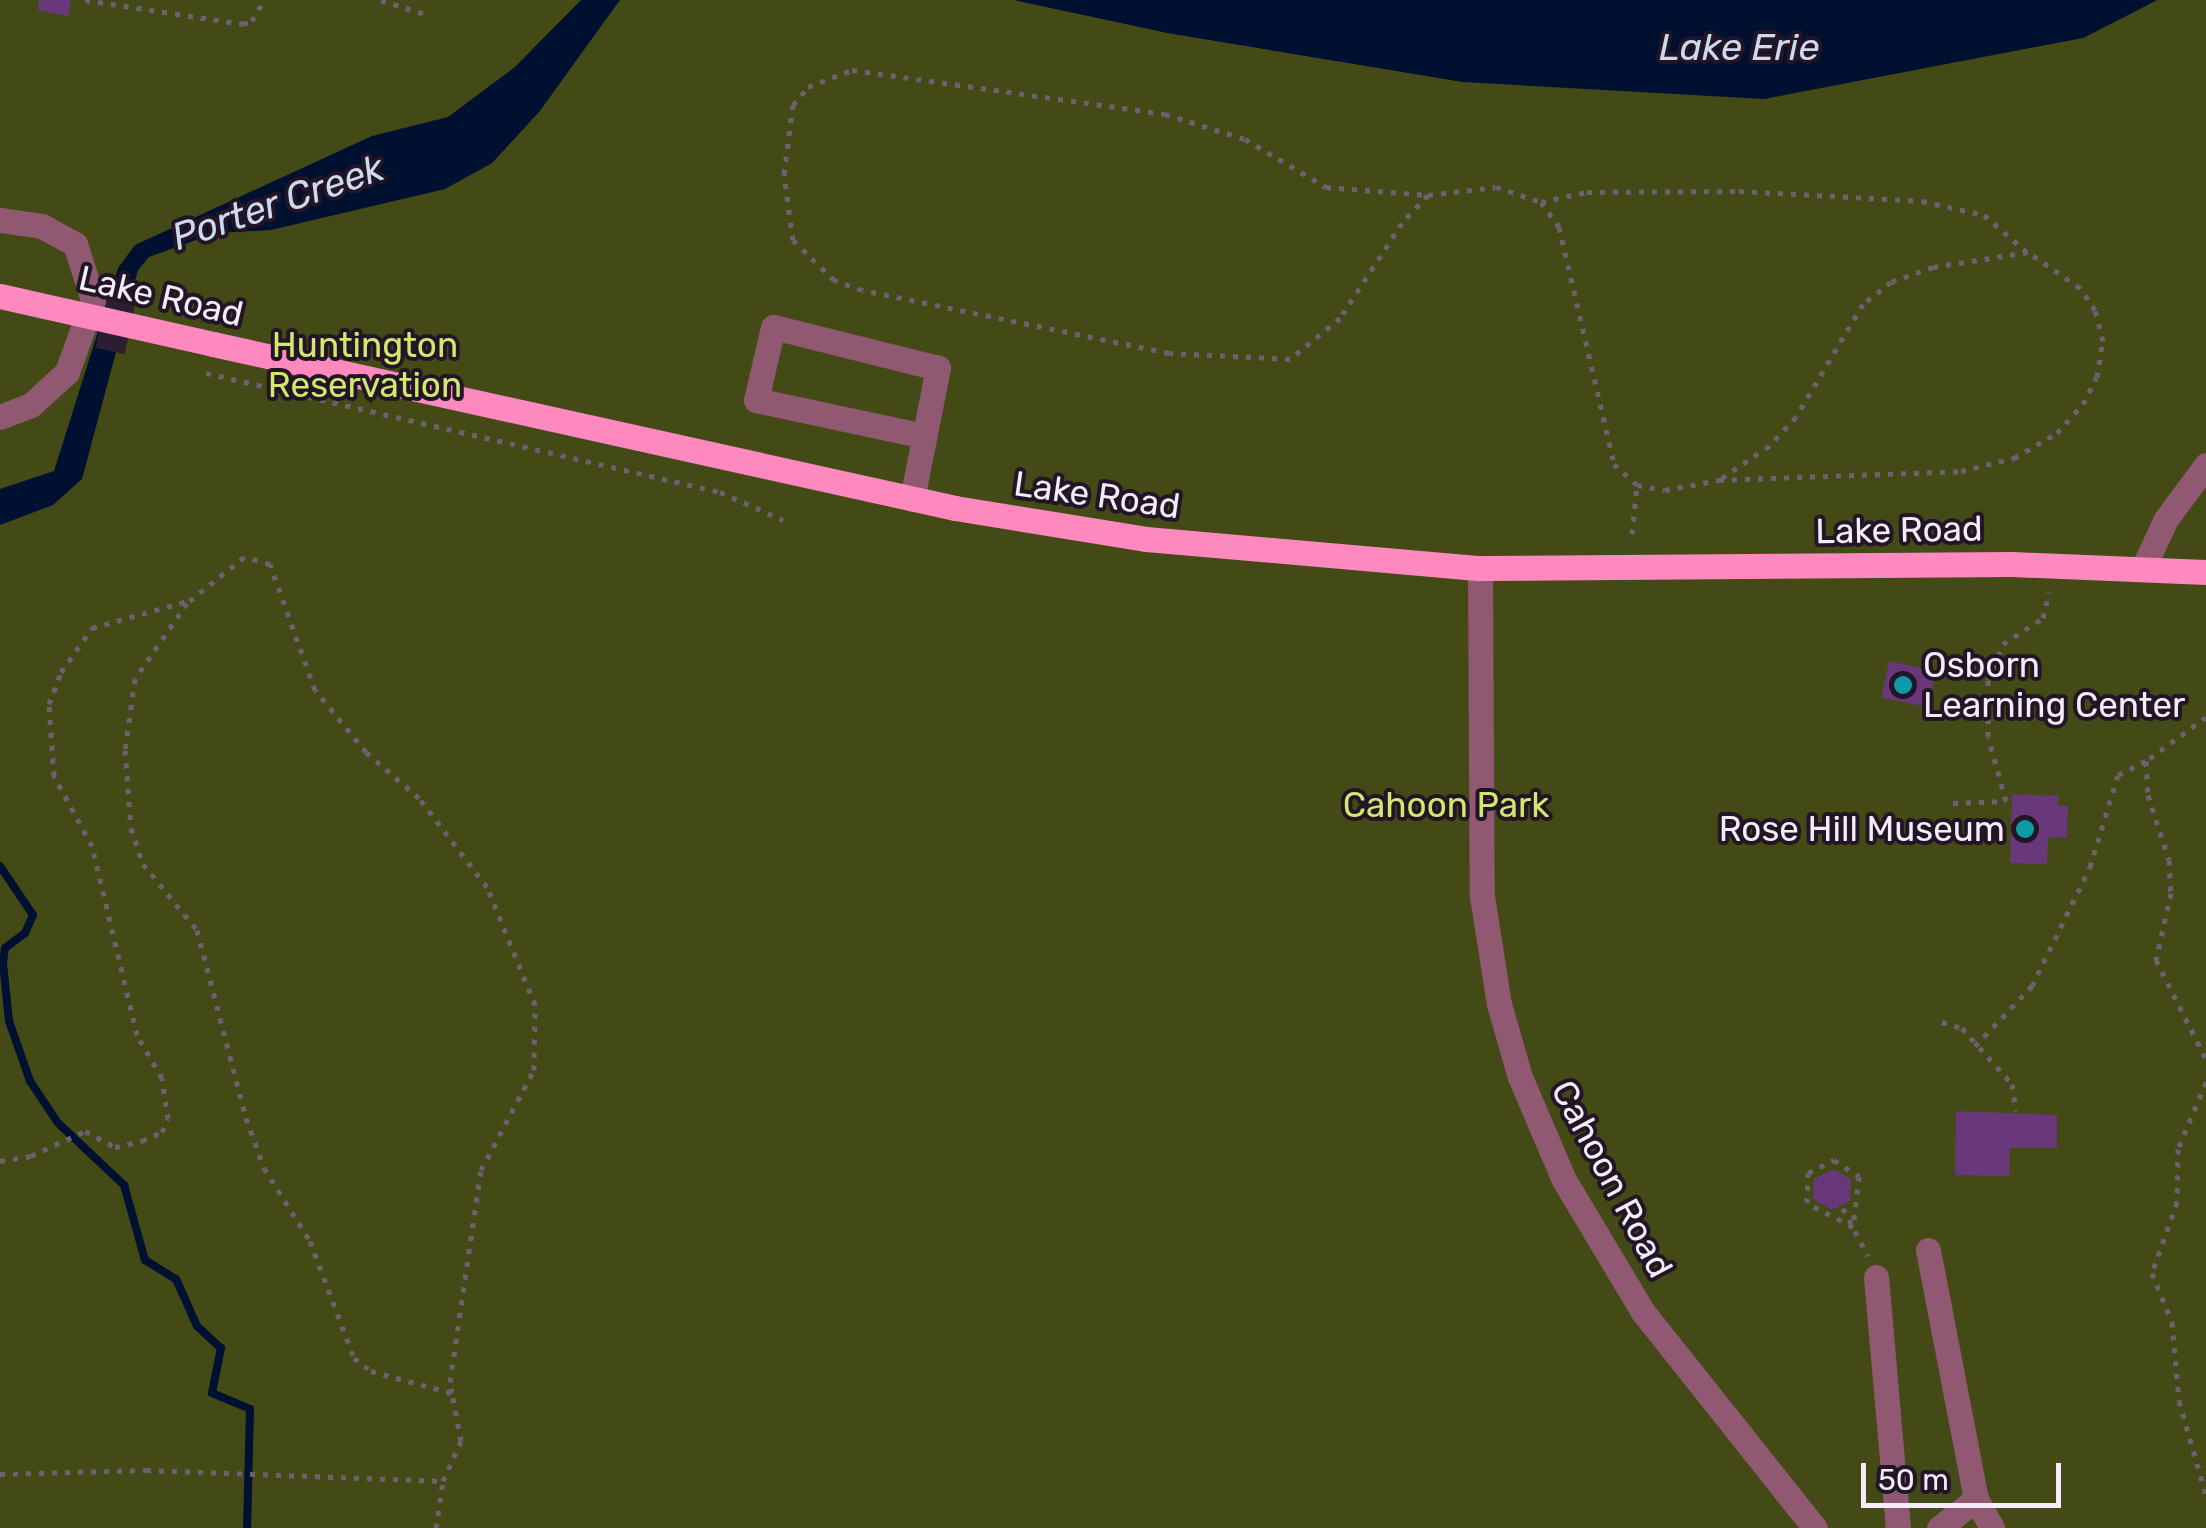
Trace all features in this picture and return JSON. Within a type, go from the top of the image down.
[{"type":"main road","name":"Lake Road","points":[[0,296],[912,499],[1146,540],[1480,568],[2144,568],[2206,572]]},
{"type":"street","points":[[0,220],[42,226],[76,244],[93,300],[67,372],[31,405],[0,417]]},
{"type":"street","points":[[912,499],[938,368],[772,327],[756,400],[924,436]]},
{"type":"street","points":[[2144,568],[2166,519],[2206,465]]},
{"type":"street","name":"Cahoon Road","points":[[1480,568],[1482,896],[1498,1004],[1520,1077],[1564,1180],[1643,1312],[1815,1528]]},
{"type":"street","points":[[1928,1250],[1976,1499],[1992,1528]]},
{"type":"street","points":[[1876,1278],[1898,1528]]},
{"type":"street","points":[[1939,1528],[1976,1499]]},
{"type":"path","points":[[85,0],[243,24],[264,0]]},
{"type":"path","points":[[382,0],[431,16]]},
{"type":"path","points":[[1428,196],[1316,343],[1290,359],[1262,360],[1102,341],[834,280],[794,240],[784,174],[794,105],[808,88],[852,70],[1165,114],[1245,139],[1326,187],[1428,196],[1496,187],[1541,202],[1587,192],[1739,191],[1922,201],[1984,215],[2080,288],[2095,310],[2102,341],[2097,376],[2057,433],[2014,458],[1961,471],[1719,480],[1678,490],[1637,486],[1614,464],[1559,226],[1541,202]]},
{"type":"path","points":[[1719,480],[1769,446],[1796,417],[1863,304],[1892,282],[1933,267],[2028,252]]},
{"type":"path","points":[[206,373],[720,492],[783,520]]},
{"type":"path","points":[[1632,534],[1637,486]]},
{"type":"path","points":[[436,1528],[443,1481],[460,1441],[452,1393],[482,1170],[534,1070],[539,1041],[526,978],[487,886],[463,851],[315,690],[270,564],[244,557],[191,600],[158,637],[136,678],[128,713],[125,801],[142,864],[196,930],[246,1118],[264,1168],[310,1241],[354,1358],[371,1371],[452,1393]]},
{"type":"path","points":[[1953,803],[2006,801],[1988,738],[1988,680],[2003,644],[2044,618],[2049,592]]},
{"type":"path","points":[[0,1161],[62,1144],[78,1134],[115,1147],[162,1132],[169,1100],[137,1035],[92,846],[54,776],[49,704],[61,672],[92,628],[191,600]]},
{"type":"path","points":[[1975,1046],[2032,986],[2090,867],[2118,775],[2146,761],[2206,717]]},
{"type":"path","points":[[2146,761],[2148,795],[2169,860],[2170,893],[2156,960],[2206,1060]]},
{"type":"path","points":[[1942,1022],[1962,1028],[2012,1084],[2016,1110]]},
{"type":"path","points":[[2206,1082],[2178,1149],[2177,1202],[2152,1273],[2172,1322],[2179,1402],[2206,1495]]},
{"type":"path","points":[[1834,1160],[1858,1176],[1852,1227],[1806,1203],[1808,1174],[1834,1160]]},
{"type":"path","points":[[1842,1208],[1876,1278]]},
{"type":"path","points":[[0,1474],[146,1470],[258,1479],[443,1481]]},
{"type":"green space","name":"Cahoon Park","points":[[0,0],[1014,0],[1168,33],[1463,82],[2083,38],[2157,0],[2206,0],[2206,1528],[0,1528]]},
{"type":"water","name":"Porter Creek","points":[[581,0],[620,0],[539,112],[492,163],[445,189],[271,230],[215,233],[149,257],[138,270],[82,479],[53,505],[0,525],[0,489],[54,471],[118,268],[135,245],[372,136],[448,117],[515,67]]},
{"type":"water","name":"Lake Erie","points":[[1014,0],[2157,0],[2083,38],[1764,99],[1463,82],[1168,33]]},
{"type":"pier","points":[[108,288],[137,294],[125,354],[95,348]]},
{"type":"building","points":[[39,0],[71,0],[68,16],[38,10]]},
{"type":"building","points":[[1889,661],[1936,671],[1928,707],[1881,697]]},
{"type":"building","points":[[2012,794],[2059,796],[2058,806],[2068,806],[2067,838],[2048,837],[2047,864],[2010,863]]},
{"type":"building","points":[[1956,1111],[2057,1115],[2057,1148],[2010,1148],[2009,1176],[1955,1175]]},
{"type":"building","points":[[1834,1169],[1851,1180],[1850,1201],[1832,1210],[1813,1199],[1814,1179]]},
{"type":"waterway","points":[[0,866],[33,915],[25,933],[5,948],[3,963],[9,1021],[30,1081],[58,1123],[124,1185],[145,1260],[176,1279],[197,1326],[221,1348],[212,1393],[250,1409],[247,1528]]},
{"type":"place","name":"Osborn Learning Center","points":[[1903,685]]},
{"type":"place","name":"Rose Hill Museum","points":[[2025,829]]},
{"type":"park label","name":"Huntington Reservation","points":[[365,365]]}]
